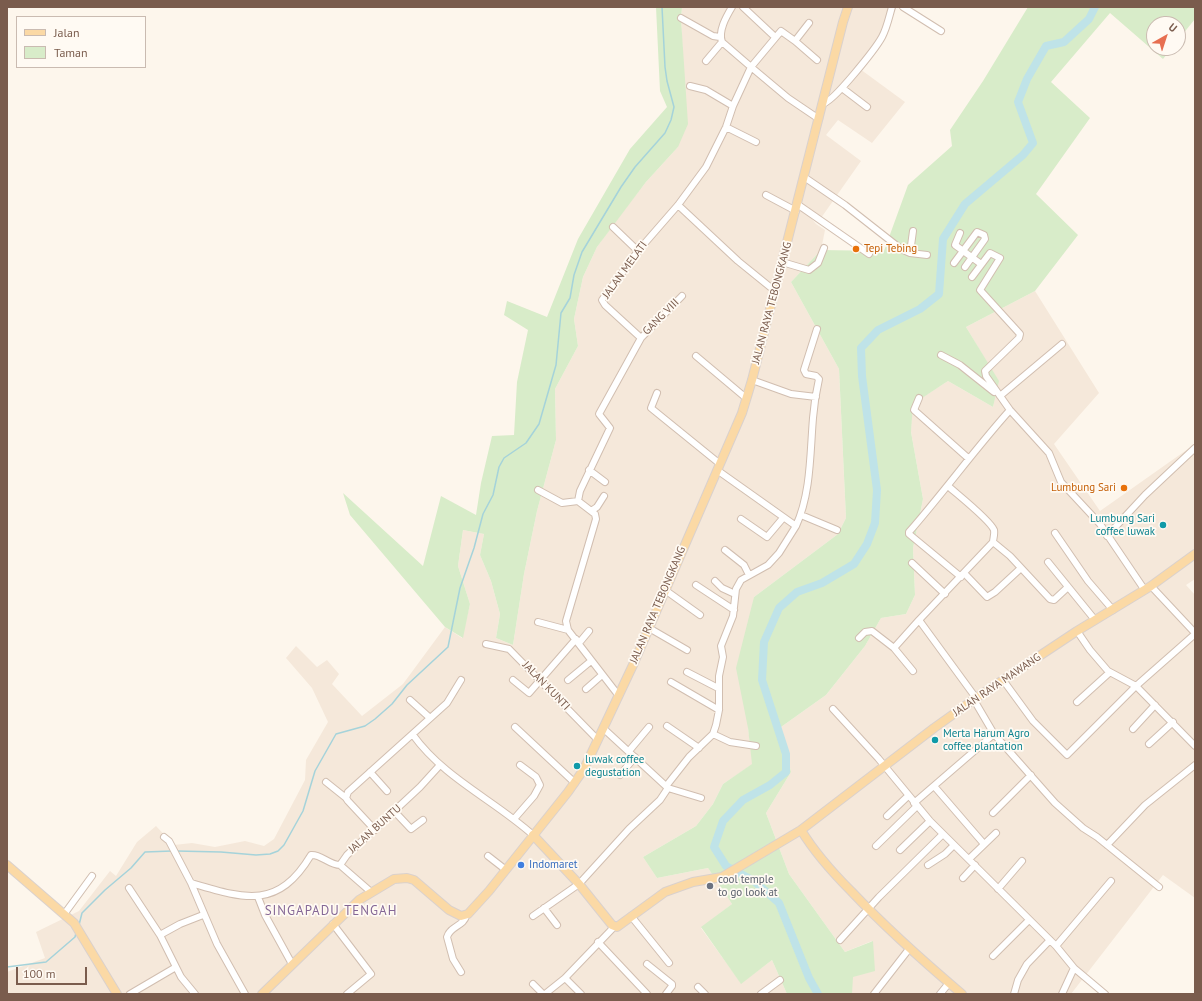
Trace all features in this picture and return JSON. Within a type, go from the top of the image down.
[{"type":"main road","name":"JALAN RAYA TEBONGKANG","points":[[466,916],[489,891],[575,783],[604,729],[737,426],[752,380],[848,7]]},
{"type":"main road","name":"JALAN RAYA MAWANG","points":[[614,927],[617,927],[671,889],[693,882],[715,879],[728,874],[801,830],[975,699],[1077,631],[1113,610],[1195,554]]},
{"type":"main road","points":[[801,830],[811,846],[829,868],[867,909],[962,994]]},
{"type":"main road","points":[[533,835],[579,884],[614,927]]},
{"type":"main road","points":[[7,865],[65,913],[74,923],[80,930],[118,994]]},
{"type":"main road","points":[[267,992],[292,964],[359,900],[394,879],[407,878],[421,885],[454,913],[466,916]]},
{"type":"street","points":[[706,61],[721,39],[726,18],[732,7]]},
{"type":"street","points":[[743,7],[775,37],[782,31],[817,60]]},
{"type":"street","points":[[822,104],[829,102],[842,88],[881,39],[892,7]]},
{"type":"street","points":[[903,7],[942,31]]},
{"type":"street","points":[[681,18],[721,39],[788,98],[819,119]]},
{"type":"street","points":[[795,41],[809,22]]},
{"type":"street","name":"JALAN MELATI","points":[[640,338],[602,301],[638,251],[678,205],[706,167],[726,127],[733,106],[751,67],[775,37]]},
{"type":"street","points":[[690,86],[706,90],[733,106]]},
{"type":"street","points":[[842,88],[867,107]]},
{"type":"street","points":[[726,127],[756,142]]},
{"type":"street","points":[[804,177],[845,205],[897,247],[910,253],[927,255]]},
{"type":"street","points":[[766,195],[796,207],[869,254]]},
{"type":"street","points":[[678,205],[738,261],[775,291]]},
{"type":"street","points":[[613,227],[638,251]]},
{"type":"street","points":[[910,253],[912,231]]},
{"type":"street","points":[[954,263],[977,232],[984,235],[985,239],[965,267]]},
{"type":"street","points":[[960,233],[955,245],[981,264]]},
{"type":"street","points":[[782,262],[809,270],[818,263],[824,248]]},
{"type":"street","points":[[972,277],[990,253],[1000,258],[980,290],[1020,334],[1018,338],[985,371],[986,376],[1010,410],[1050,453],[1061,482],[1093,516],[1147,587],[1195,634],[1136,686],[1067,755],[1033,721],[1004,680]]},
{"type":"street","name":"GANG VIII","points":[[640,338],[682,296]]},
{"type":"street","points":[[533,916],[579,884],[629,829],[660,800],[689,757],[713,734],[719,710],[718,688],[723,657],[721,646],[734,610],[735,594],[739,583],[749,575],[757,572],[775,557],[796,526],[801,515],[810,468],[818,377],[806,374],[804,370],[818,330]]},
{"type":"street","points":[[578,501],[580,491],[589,470],[610,429],[608,423],[599,414],[640,338]]},
{"type":"street","points":[[999,395],[1062,344]]},
{"type":"street","points":[[941,355],[965,368],[999,395]]},
{"type":"street","points":[[696,356],[746,398]]},
{"type":"street","points":[[752,380],[790,394],[816,396]]},
{"type":"street","points":[[657,393],[651,408],[719,467],[782,518],[796,526]]},
{"type":"street","points":[[919,398],[914,410],[968,458]]},
{"type":"street","points":[[1010,410],[968,458],[948,486],[909,533],[987,597],[995,592],[1021,568]]},
{"type":"street","points":[[1108,536],[1145,495],[1195,448]]},
{"type":"street","points":[[589,470],[605,482]]},
{"type":"street","points":[[894,648],[992,542],[995,531],[992,527],[948,486]]},
{"type":"street","points":[[538,490],[562,503],[578,501],[595,514],[596,519],[577,579],[567,627]]},
{"type":"street","points":[[591,511],[597,507],[604,496]]},
{"type":"street","points":[[801,515],[837,530]]},
{"type":"street","points":[[741,519],[767,537],[782,518]]},
{"type":"street","points":[[1055,533],[1088,581],[1113,610]]},
{"type":"street","points":[[992,542],[1021,568],[1052,600],[1068,587]]},
{"type":"street","points":[[725,550],[744,565],[749,575]]},
{"type":"street","points":[[1048,562],[1095,620]]},
{"type":"street","points":[[912,563],[945,594]]},
{"type":"street","points":[[715,581],[722,588],[735,594]]},
{"type":"street","points":[[696,585],[734,610]]},
{"type":"street","points":[[665,590],[700,615]]},
{"type":"street","points":[[919,620],[975,699],[994,734],[1056,803],[1080,826],[1107,845],[1158,887]]},
{"type":"street","points":[[538,622],[567,627],[618,696]]},
{"type":"street","points":[[649,628],[687,650]]},
{"type":"street","points":[[513,680],[528,693],[589,631]]},
{"type":"street","points":[[859,638],[865,632],[872,631],[894,648],[914,671]]},
{"type":"street","points":[[1077,631],[1109,673],[1136,686],[1195,746]]},
{"type":"street","name":"JALAN KUNTI","points":[[486,644],[509,649],[541,680],[598,740]]},
{"type":"street","points":[[568,680],[592,661]]},
{"type":"street","points":[[687,672],[718,688]]},
{"type":"street","points":[[1077,702],[1109,673]]},
{"type":"street","points":[[586,689],[602,675]]},
{"type":"street","points":[[346,798],[350,790],[447,703],[461,680]]},
{"type":"street","points":[[671,682],[719,710]]},
{"type":"street","points":[[410,700],[430,718]]},
{"type":"street","points":[[1133,729],[1155,705]]},
{"type":"street","points":[[833,709],[930,821],[1056,946],[1074,968],[1105,994]]},
{"type":"street","points":[[1149,744],[1173,722]]},
{"type":"street","points":[[667,726],[699,748]]},
{"type":"street","points":[[515,727],[575,783]]},
{"type":"street","points":[[629,751],[649,727]]},
{"type":"street","points":[[604,729],[668,786],[701,798]]},
{"type":"street","points":[[713,734],[730,742],[756,746]]},
{"type":"street","points":[[876,846],[934,786],[994,734]]},
{"type":"street","points":[[413,735],[440,765],[476,794],[514,818],[533,835]]},
{"type":"street","points":[[620,775],[635,757]]},
{"type":"street","name":"JALAN BUNTU","points":[[340,865],[347,855],[395,812],[440,765]]},
{"type":"street","points":[[514,818],[534,796],[540,785],[536,777],[520,765]]},
{"type":"street","points":[[1107,845],[1145,805],[1195,765]]},
{"type":"street","points":[[370,772],[387,791]]},
{"type":"street","points":[[992,813],[1031,775]]},
{"type":"street","points":[[326,782],[346,798],[375,830]]},
{"type":"street","points":[[934,786],[984,844]]},
{"type":"street","points":[[887,816],[908,796]]},
{"type":"street","points":[[395,812],[411,829],[423,820]]},
{"type":"street","points":[[900,850],[930,821]]},
{"type":"street","points":[[968,859],[996,833]]},
{"type":"street","points":[[840,940],[867,909],[943,834]]},
{"type":"street","points":[[164,837],[169,841],[191,883],[203,915],[217,944],[245,994]]},
{"type":"street","points":[[928,865],[945,854],[954,845]]},
{"type":"street","points":[[191,883],[215,890],[258,897],[280,889],[292,882],[306,866],[311,854],[333,864],[340,865],[371,892]]},
{"type":"street","points":[[488,856],[506,870]]},
{"type":"street","points":[[998,889],[1022,860]]},
{"type":"street","points":[[963,878],[974,865]]},
{"type":"street","points":[[65,913],[92,876]]},
{"type":"street","points":[[1056,946],[1111,882]]},
{"type":"street","points":[[129,888],[160,935],[188,987],[195,994]]},
{"type":"street","points":[[258,897],[264,915],[292,964]]},
{"type":"street","points":[[544,908],[556,925]]},
{"type":"street","points":[[160,935],[180,924],[203,915]]},
{"type":"street","points":[[461,972],[453,960],[447,937],[452,929],[464,921],[466,916]]},
{"type":"street","points":[[631,916],[669,963]]},
{"type":"street","points":[[993,956],[1029,920]]},
{"type":"street","points":[[334,924],[370,972],[370,976],[347,994]]},
{"type":"street","points":[[533,984],[544,994],[565,978],[614,927]]},
{"type":"street","points":[[1014,994],[1018,980],[1027,964],[1050,940]]},
{"type":"street","points":[[598,942],[640,992],[647,994]]},
{"type":"street","points":[[874,994],[909,948]]},
{"type":"street","points":[[647,964],[672,984],[666,994]]},
{"type":"street","points":[[130,994],[176,967]]},
{"type":"street","points":[[1062,994],[1074,968]]},
{"type":"street","points":[[565,978],[581,994]]},
{"type":"street","points":[[761,994],[780,980]]},
{"type":"street","points":[[940,994],[949,983]]},
{"type":"street","points":[[698,987],[705,994]]},
{"type":"shaded area","points":[[682,7],[894,7],[882,39],[860,69],[905,102],[872,143],[838,120],[826,135],[861,161],[821,218],[806,212],[816,224],[825,230],[821,250],[791,282],[839,369],[846,518],[838,534],[754,597],[748,728],[753,764],[723,784],[713,804],[696,826],[643,857],[657,878],[708,868],[732,904],[701,928],[741,983],[772,960],[787,994],[7,994],[7,972],[45,958],[36,932],[79,911],[110,871],[116,876],[137,842],[156,826],[174,845],[192,843],[215,847],[245,841],[264,846],[274,839],[305,780],[306,760],[328,722],[312,688],[286,658],[296,646],[317,667],[327,660],[339,674],[332,684],[362,716],[403,684],[445,627],[462,638],[470,604],[458,566],[463,530],[484,534],[480,555],[491,581],[500,614],[496,638],[513,645],[524,574],[537,511],[556,440],[555,389],[578,346],[574,319],[583,277],[597,247],[617,219],[646,182],[678,147],[683,62],[681,19]]},
{"type":"shaded area","points":[[1035,291],[1099,393],[1054,444],[1100,511],[1195,444],[1195,579],[1186,585],[1195,595],[1195,898],[1163,875],[1071,994],[852,994],[852,977],[872,941],[845,952],[789,874],[766,813],[791,772],[781,727],[826,695],[865,646],[881,618],[906,614],[915,595],[913,548],[923,499],[911,432],[912,404],[948,381],[993,407],[998,381],[966,327]]},
{"type":"green space","points":[[656,7],[682,7],[681,19],[688,124],[678,147],[646,182],[597,247],[583,277],[574,319],[578,346],[555,389],[556,440],[537,511],[524,574],[513,645],[496,638],[500,614],[491,581],[480,555],[484,534],[463,530],[458,566],[470,604],[463,638],[445,627],[350,515],[343,493],[423,566],[441,496],[476,515],[481,483],[492,436],[514,435],[517,382],[528,330],[504,315],[507,301],[547,317],[578,239],[630,149],[667,107],[660,91]]},
{"type":"green space","points":[[1028,7],[1195,7],[1195,19],[1186,30],[1186,16],[1146,16],[1146,44],[1110,13],[1051,82],[1090,118],[1036,194],[1078,235],[1035,291],[966,327],[999,381],[993,407],[948,381],[913,404],[911,432],[923,499],[913,548],[915,595],[906,614],[881,618],[865,646],[826,695],[781,727],[791,772],[766,813],[789,874],[845,952],[873,941],[875,971],[853,977],[852,994],[787,994],[772,960],[741,984],[701,927],[732,904],[708,868],[657,878],[643,857],[696,826],[713,804],[723,784],[752,764],[748,728],[736,668],[754,597],[838,534],[846,518],[839,369],[791,282],[821,250],[884,251],[908,185],[952,146],[950,130],[983,81]]},
{"type":"waterway","points":[[176,851],[221,852],[256,855],[270,854],[278,851],[284,845],[303,811],[315,771],[336,734],[365,726],[375,719],[392,704],[407,685],[448,647],[460,588],[474,548],[483,514],[493,495],[499,467],[504,458],[526,443],[539,424],[556,365],[561,313],[570,298],[574,275],[582,252],[621,187],[635,167],[665,133],[671,120],[674,107],[665,67],[662,7]]},
{"type":"waterway","points":[[818,994],[809,978],[779,903],[754,881],[726,866],[714,847],[723,821],[743,800],[770,785],[786,772],[786,754],[762,680],[764,642],[779,608],[797,592],[822,583],[854,564],[867,544],[875,523],[877,490],[862,376],[861,348],[878,330],[920,309],[939,294],[943,239],[965,204],[1023,155],[1033,143],[1018,102],[1027,79],[1046,46],[1064,42],[1089,19],[1095,7]]},
{"type":"waterway","points":[[79,925],[82,913],[105,890],[131,868],[145,852],[172,851]]},
{"type":"waterway","points":[[7,967],[46,962],[75,937],[76,933]]},
{"type":"place","name":"Tepi Tebing","points":[[856,249]]},
{"type":"place","name":"Lumbung Sari","points":[[1124,488]]},
{"type":"place","name":"Lumbung Sari coffee luwak","points":[[1163,525]]},
{"type":"place","name":"Merta Harum Agro coffee plantation","points":[[935,740]]},
{"type":"place","name":"luwak coffee degustation","points":[[577,766]]},
{"type":"place","name":"Indomaret","points":[[521,865]]},
{"type":"place","name":"cool temple to go look at","points":[[710,886]]},
{"type":"district","name":"SINGAPADU TENGAH","points":[[331,911]]}]
